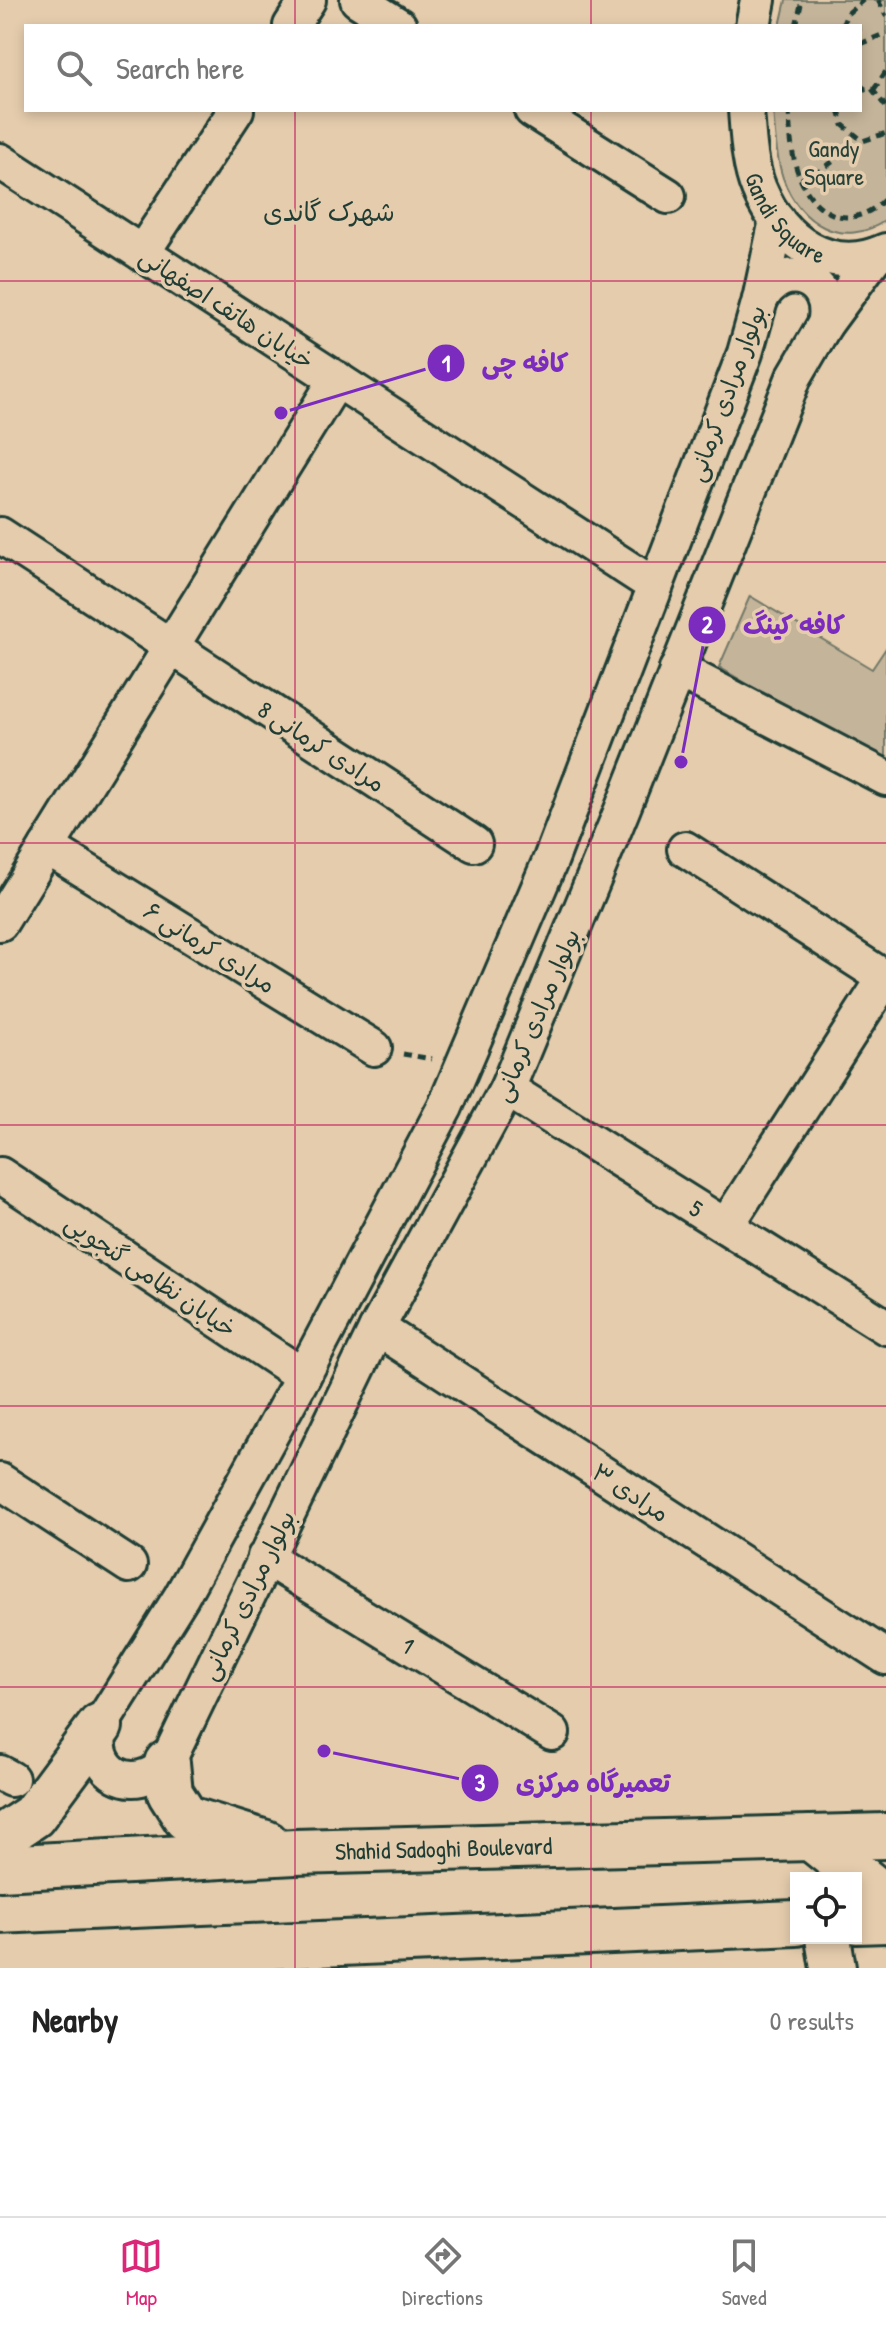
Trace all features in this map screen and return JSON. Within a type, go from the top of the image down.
[{"type":"main road","points":[[0,1838],[33,1816],[100,1726]]},
{"type":"main road","points":[[167,1763],[170,1793],[186,1818],[295,1852]]},
{"type":"main road","points":[[845,1872],[883,1836]]},
{"type":"main road","name":"Shahid Sadoghi Boulevard","points":[[0,1868],[295,1852],[883,1836]]},
{"type":"main road","points":[[811,1838],[843,1872]]},
{"type":"main road","points":[[862,1882],[871,1886],[886,1920],[862,1921]]},
{"type":"main road","points":[[0,1958],[790,1923]]},
{"type":"main road","points":[[829,1944],[833,1968]]},
{"type":"street","points":[[292,24],[308,0]]},
{"type":"street","points":[[358,0],[396,24]]},
{"type":"street","points":[[753,24],[758,0]]},
{"type":"street","points":[[142,253],[235,112]]},
{"type":"street","points":[[535,112],[668,196]]},
{"type":"street","name":"Gandi Square","points":[[746,112],[748,140],[758,188],[777,220],[796,241],[818,255],[847,261],[881,253]]},
{"type":"street","name":"خیابان هاتف اصفهانی","points":[[0,161],[655,586]]},
{"type":"street","name":"بولوار مرادی کرمانی","points":[[100,1726],[181,1597],[303,1376],[445,1107],[551,859],[745,353],[777,220]]},
{"type":"street","name":"بولوار مرادی کرمانی","points":[[167,1763],[377,1328],[507,1089],[794,377],[825,324],[881,253]]},
{"type":"street","points":[[760,300],[770,285],[778,280],[805,278],[825,297],[828,315],[825,324]]},
{"type":"street","points":[[3,911],[47,847],[337,379]]},
{"type":"street","name":"مرادی کرمانی 8","points":[[0,535],[474,844]]},
{"type":"street","points":[[677,669],[886,778]]},
{"type":"street","name":"مرادی کرمانی ۶","points":[[47,847],[374,1048]]},
{"type":"street","points":[[685,849],[885,978],[726,1226]]},
{"type":"street","name":"5","points":[[507,1089],[886,1327]]},
{"type":"street","name":"خیابان نظامی گنجویی","points":[[0,1175],[303,1376]]},
{"type":"street","name":"مرادی ۳","points":[[377,1328],[886,1657]]},
{"type":"street","points":[[0,1481],[129,1565]]},
{"type":"street","name":"1","points":[[265,1557],[552,1733]]},
{"type":"street","points":[[100,1726],[97,1740],[99,1754],[105,1766],[116,1775],[144,1779],[157,1773],[167,1763]]},
{"type":"path","points":[[796,24],[802,0]]},
{"type":"path","points":[[844,24],[847,14],[863,0]]},
{"type":"path","points":[[882,3],[886,16]]},
{"type":"path","points":[[862,43],[886,33]]},
{"type":"path","points":[[862,87],[875,88],[886,71]]},
{"type":"path","points":[[871,88],[886,107]]},
{"type":"path","points":[[789,112],[791,137],[801,179],[810,195],[835,216],[847,219],[875,210],[886,198]]},
{"type":"path","points":[[840,112],[843,125],[863,141],[886,133]]},
{"type":"path","points":[[801,179],[816,174],[832,163],[857,135]]},
{"type":"path","points":[[374,1048],[462,1065]]},
{"type":"green space","name":"Gandy Square","points":[[786,0],[886,0],[886,220],[870,229],[854,233],[824,228],[800,208],[783,178],[773,112],[862,112],[862,24],[780,24]]},
{"type":"green space","points":[[750,596],[872,669],[886,648],[886,767],[719,667]]},
{"type":"place","name":"کافه چی","points":[[281,413]]},
{"type":"place","name":"کافه کینگ","points":[[681,762]]},
{"type":"place","name":"تعمیرگاه مرکزی","points":[[324,1751]]},
{"type":"district","name":"شهرک گاندی","points":[[329,211]]}]
